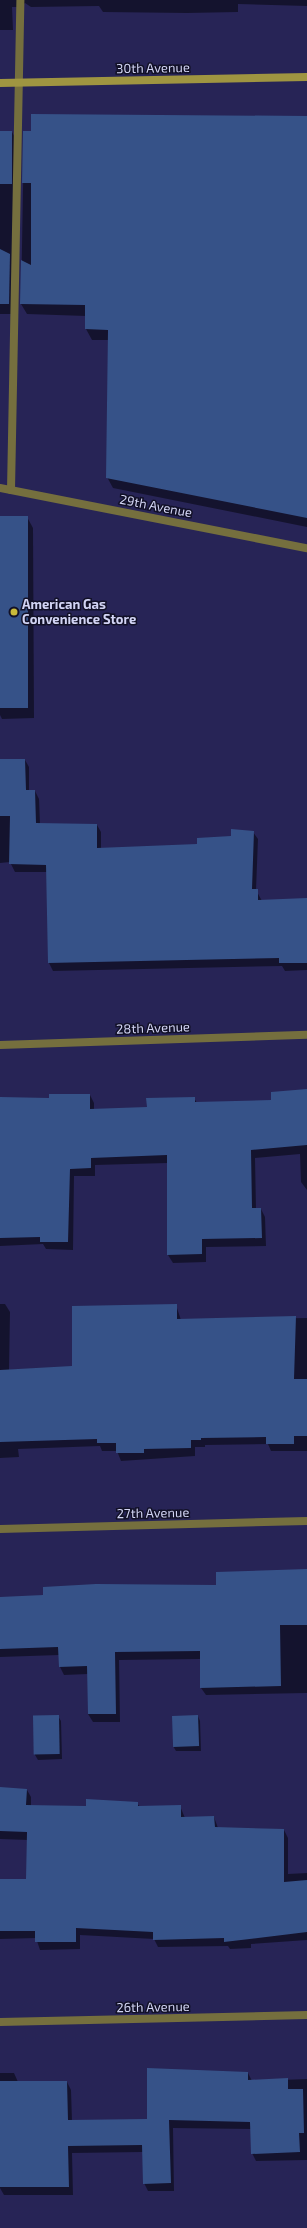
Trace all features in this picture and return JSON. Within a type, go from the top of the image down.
[{"type":"street","points":[[11,490],[20,0]]},
{"type":"street","name":"30th Avenue","points":[[0,83],[307,77]]},
{"type":"street","name":"29th Avenue","points":[[0,488],[307,548]]},
{"type":"street","name":"28th Avenue","points":[[0,1044],[307,1035]]},
{"type":"street","name":"27th Avenue","points":[[0,1529],[307,1522]]},
{"type":"street","name":"26th Avenue","points":[[0,2022],[307,2015]]},
{"type":"building","points":[[31,114],[307,116],[307,518],[106,478],[108,330],[85,329],[85,305],[20,304],[21,260],[31,265],[31,183],[22,183],[23,131],[31,131]]},
{"type":"building","points":[[0,131],[12,131],[12,184],[0,184]]},
{"type":"building","points":[[0,249],[10,254],[9,304],[0,304]]},
{"type":"building","name":"American Gas Convenience Store","points":[[0,516],[28,516],[28,708],[0,708]]},
{"type":"building","points":[[0,759],[25,759],[26,790],[35,790],[36,823],[97,824],[97,848],[197,844],[197,838],[231,836],[231,829],[254,831],[252,889],[258,889],[258,900],[307,898],[307,963],[279,963],[279,958],[48,963],[46,865],[9,864],[10,816],[0,816]]},
{"type":"building","points":[[307,1089],[307,1145],[251,1150],[252,1208],[261,1208],[262,1238],[202,1239],[202,1254],[167,1255],[167,1155],[91,1158],[91,1168],[70,1169],[68,1242],[40,1242],[40,1237],[0,1238],[0,1097],[49,1098],[49,1094],[90,1094],[90,1109],[147,1107],[146,1098],[195,1097],[195,1102],[271,1100],[271,1092]]},
{"type":"building","points":[[177,1304],[177,1319],[296,1316],[294,1379],[307,1379],[307,1436],[294,1436],[294,1444],[266,1444],[266,1437],[201,1438],[201,1440],[191,1440],[191,1448],[144,1449],[144,1453],[116,1453],[116,1443],[97,1443],[97,1439],[0,1442],[0,1370],[72,1366],[72,1306]]},
{"type":"building","points":[[307,1569],[307,1625],[280,1625],[281,1686],[200,1688],[200,1651],[115,1652],[116,1714],[88,1714],[87,1666],[59,1667],[58,1647],[0,1649],[0,1597],[43,1595],[43,1587],[96,1584],[216,1585],[216,1572]]},
{"type":"building","points":[[33,1715],[59,1715],[60,1754],[34,1754]]},
{"type":"building","points":[[198,1715],[199,1746],[173,1747],[172,1716]]},
{"type":"building","points":[[0,1787],[27,1789],[26,1805],[86,1806],[86,1799],[138,1802],[138,1806],[181,1805],[181,1817],[214,1816],[215,1827],[284,1829],[284,1882],[307,1880],[307,1932],[224,1942],[224,1938],[153,1940],[153,1932],[76,1928],[76,1942],[35,1942],[35,1931],[0,1931],[0,1879],[26,1879],[27,1832],[0,1831]]},
{"type":"building","points":[[147,2068],[248,2072],[248,2080],[288,2078],[288,2089],[303,2089],[304,2133],[299,2133],[300,2152],[251,2154],[250,2122],[169,2120],[171,2183],[143,2184],[142,2145],[68,2146],[69,2187],[0,2187],[0,2081],[67,2081],[68,2120],[147,2119]]},
{"type":"place","name":"American Gas Convenience Store","points":[[14,612]]}]
